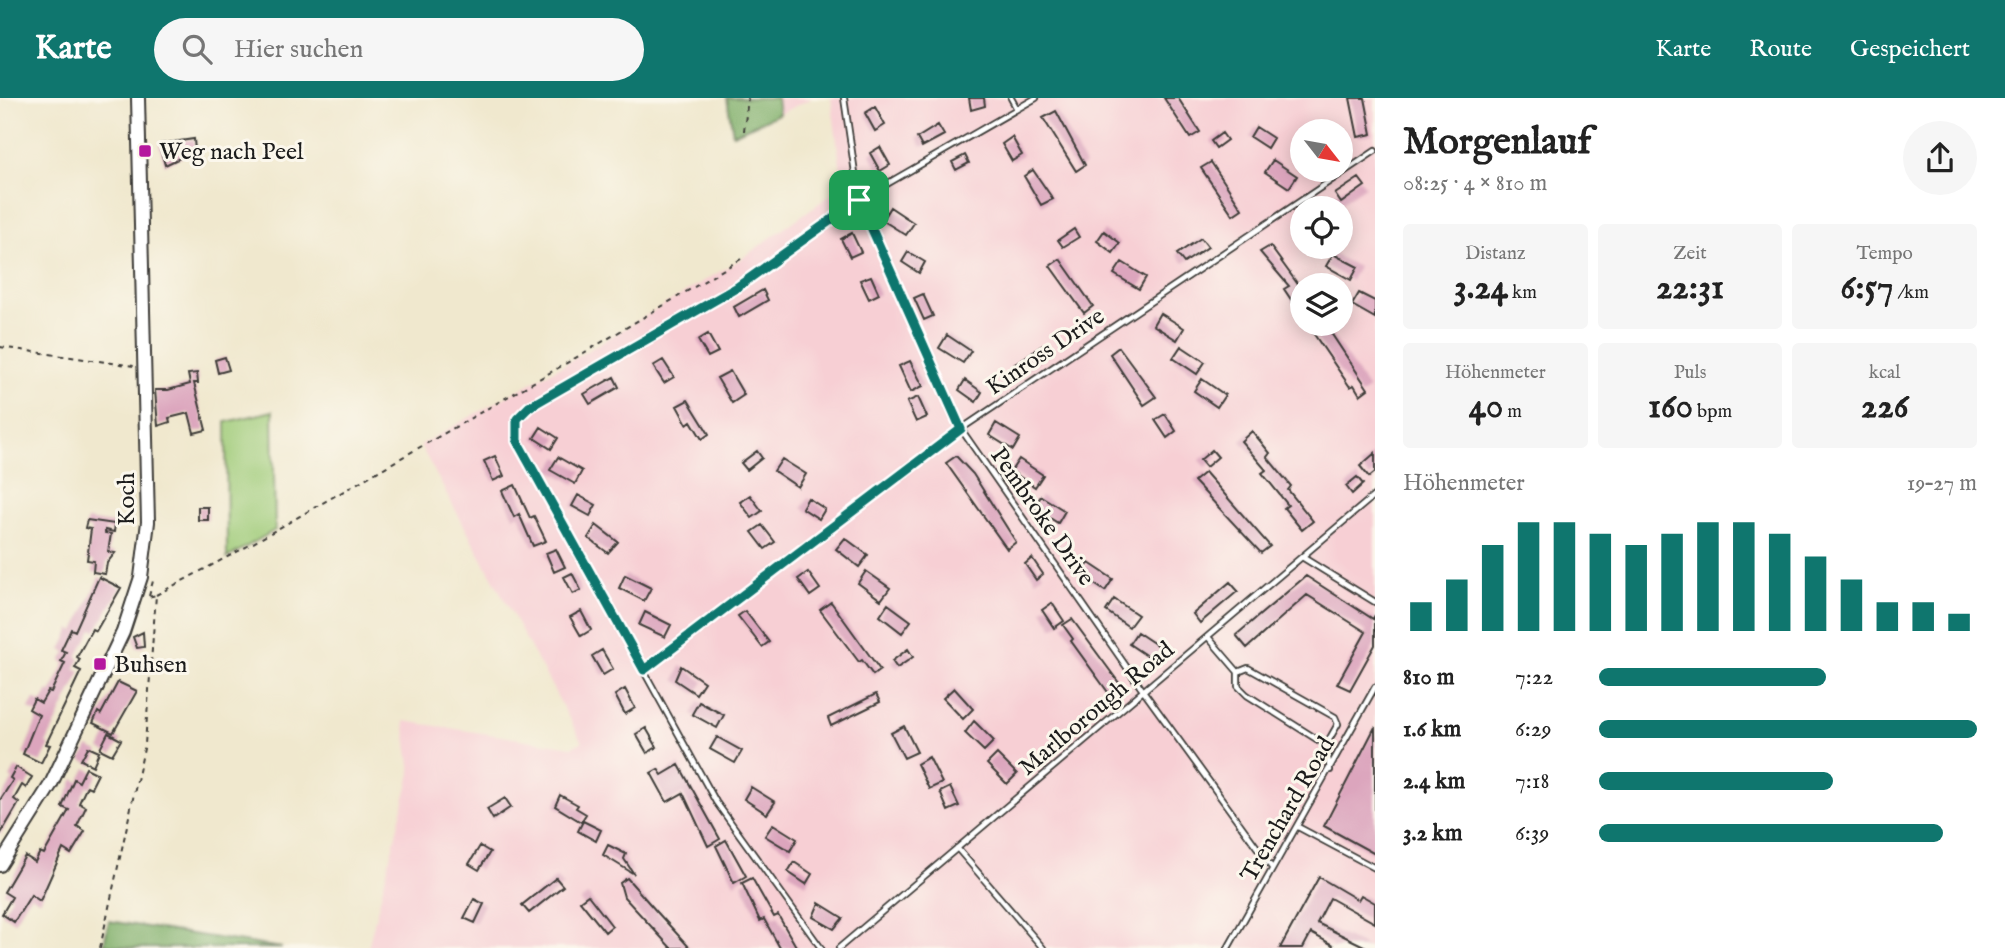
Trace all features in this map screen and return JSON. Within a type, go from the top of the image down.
[{"type":"street","name":"Koch","points":[[0,865],[51,784],[134,605],[144,562],[148,522],[138,98]]},
{"type":"lane","name":"Pembroke Drive","points":[[844,98],[859,200],[961,429],[1144,692],[1272,868]]},
{"type":"lane","points":[[1011,98],[1017,109]]},
{"type":"lane","points":[[821,948],[716,802],[517,441],[517,419],[529,407],[736,288],[859,200],[1035,98]]},
{"type":"lane","name":"Kinross Drive","points":[[644,670],[961,429],[1375,151]]},
{"type":"lane","name":"Marlborough Road","points":[[839,948],[1375,495]]},
{"type":"lane","points":[[1301,557],[1375,602]]},
{"type":"lane","points":[[1208,637],[1238,672],[1238,686],[1247,695],[1326,745]]},
{"type":"lane","points":[[1238,672],[1248,668],[1335,717],[1338,724],[1326,745],[1330,771]]},
{"type":"lane","name":"Trenchard Road","points":[[1228,948],[1375,687]]},
{"type":"lane","points":[[1298,827],[1375,868]]},
{"type":"lane","points":[[957,848],[1043,948]]},
{"type":"path","points":[[744,131],[748,98]]},
{"type":"path","points":[[149,597],[156,596],[572,360],[741,259]]},
{"type":"path","points":[[0,347],[145,368]]},
{"type":"path","points":[[100,948],[145,744],[156,596]]},
{"type":"shaded area","points":[[777,98],[812,98],[779,114]]},
{"type":"shaded area","points":[[831,98],[1375,98],[1375,948],[368,948],[411,773],[404,721],[572,747],[582,742],[420,445],[572,360],[741,259],[843,186]]},
{"type":"green space","points":[[727,98],[777,98],[779,114],[733,134]]},
{"type":"green space","points":[[273,411],[275,530],[227,558],[226,422]]},
{"type":"green space","points":[[109,921],[282,948],[131,948],[104,944]]},
{"type":"building","points":[[969,98],[984,98],[985,106],[971,110]]},
{"type":"building","points":[[1164,98],[1178,98],[1200,132],[1190,138]]},
{"type":"building","points":[[1350,98],[1365,98],[1372,134],[1358,137]]},
{"type":"building","points":[[875,107],[885,125],[875,131],[865,113]]},
{"type":"building","points":[[1056,111],[1085,165],[1076,171],[1043,118]]},
{"type":"building","points":[[938,125],[944,135],[922,147],[917,138]]},
{"type":"building","points":[[1256,127],[1273,138],[1267,148],[1250,137]]},
{"type":"building","points":[[1222,133],[1227,140],[1216,148],[1211,141]]},
{"type":"building","points":[[1012,137],[1022,155],[1012,161],[1002,144]]},
{"type":"building","points":[[194,139],[195,151],[165,165],[159,144]]},
{"type":"building","points":[[880,147],[890,165],[880,171],[870,153]]},
{"type":"building","points":[[965,155],[969,163],[956,170],[952,162]]},
{"type":"building","points":[[1273,160],[1290,171],[1290,182],[1293,182],[1289,188],[1265,172]]},
{"type":"building","points":[[1211,162],[1242,209],[1233,215],[1201,168]]},
{"type":"building","points":[[1033,170],[1053,199],[1041,205],[1024,176]]},
{"type":"building","points":[[1359,178],[1365,186],[1351,196],[1336,196],[1335,194]]},
{"type":"building","points":[[890,207],[914,223],[906,235],[882,220]]},
{"type":"building","points":[[1074,229],[1079,237],[1063,247],[1058,240]]},
{"type":"building","points":[[1104,231],[1120,243],[1113,253],[1097,241]]},
{"type":"building","points":[[852,233],[861,252],[850,257],[841,239]]},
{"type":"building","points":[[1201,238],[1208,247],[1184,263],[1177,254]]},
{"type":"building","points":[[1270,246],[1290,274],[1290,298],[1284,289],[1289,286],[1260,252]]},
{"type":"building","points":[[908,252],[925,262],[919,273],[902,262]]},
{"type":"building","points":[[1060,259],[1093,306],[1084,313],[1050,266]]},
{"type":"building","points":[[1330,259],[1343,259],[1358,267],[1353,276],[1353,273],[1338,273],[1326,266]]},
{"type":"building","points":[[1122,262],[1146,277],[1139,289],[1114,274]]},
{"type":"building","points":[[871,276],[879,294],[869,299],[860,280]]},
{"type":"building","points":[[763,290],[768,300],[739,317],[734,307]]},
{"type":"building","points":[[1359,293],[1375,301],[1375,318],[1353,306]]},
{"type":"building","points":[[923,294],[933,316],[924,320],[914,298]]},
{"type":"building","points":[[1160,313],[1184,328],[1177,340],[1153,325]]},
{"type":"building","points":[[708,334],[718,352],[708,357],[698,340]]},
{"type":"building","points":[[947,335],[971,351],[963,363],[939,348]]},
{"type":"building","points":[[1315,336],[1333,336],[1368,389],[1360,395],[1354,385],[1350,387]]},
{"type":"building","points":[[1043,345],[1049,354],[1022,373],[1015,364]]},
{"type":"building","points":[[1181,346],[1205,362],[1197,374],[1173,358]]},
{"type":"building","points":[[1119,347],[1156,397],[1144,405],[1110,354]]},
{"type":"building","points":[[225,357],[229,370],[218,373],[215,360]]},
{"type":"building","points":[[663,360],[674,377],[664,383],[653,366]]},
{"type":"building","points":[[910,361],[923,386],[911,392],[899,366]]},
{"type":"building","points":[[730,371],[744,395],[732,403],[717,378]]},
{"type":"building","points":[[197,373],[198,383],[194,383],[206,430],[194,433],[189,413],[169,418],[170,422],[158,426],[155,390],[168,390],[190,384],[188,374]]},
{"type":"building","points":[[614,377],[619,387],[590,404],[584,394]]},
{"type":"building","points":[[1202,379],[1225,395],[1217,407],[1194,391]]},
{"type":"building","points":[[965,380],[982,392],[976,402],[959,390]]},
{"type":"building","points":[[918,397],[927,417],[916,422],[907,402]]},
{"type":"building","points":[[688,400],[709,434],[702,439],[691,421],[687,424],[677,406]]},
{"type":"building","points":[[1165,414],[1176,431],[1167,438],[1155,420]]},
{"type":"building","points":[[996,423],[1020,438],[1013,450],[989,435]]},
{"type":"building","points":[[541,427],[558,438],[551,449],[534,438]]},
{"type":"building","points":[[1252,431],[1270,453],[1267,457],[1291,486],[1288,490],[1313,521],[1302,530],[1284,508],[1288,505],[1262,473],[1266,470],[1241,441]]},
{"type":"building","points":[[1212,450],[1218,457],[1206,467],[1200,460]]},
{"type":"building","points":[[757,451],[762,458],[747,470],[741,463]]},
{"type":"building","points":[[1375,453],[1375,472],[1369,477],[1360,466]]},
{"type":"building","points":[[495,456],[504,476],[493,481],[484,461]]},
{"type":"building","points":[[956,456],[973,474],[1016,542],[1007,549],[946,463]]},
{"type":"building","points":[[558,457],[582,471],[575,484],[550,470]]},
{"type":"building","points":[[782,459],[806,474],[798,487],[774,471]]},
{"type":"building","points":[[1019,459],[1043,475],[1035,487],[1011,471]]},
{"type":"building","points":[[1205,472],[1270,546],[1261,553],[1194,481]]},
{"type":"building","points":[[1357,477],[1363,484],[1352,494],[1346,486]]},
{"type":"building","points":[[515,485],[530,518],[534,516],[546,541],[533,546],[519,514],[514,517],[502,491]]},
{"type":"building","points":[[578,495],[596,505],[590,516],[572,506]]},
{"type":"building","points":[[750,495],[762,511],[752,518],[740,502]]},
{"type":"building","points":[[1041,496],[1065,511],[1058,523],[1034,508]]},
{"type":"building","points":[[808,498],[825,509],[819,519],[802,508]]},
{"type":"building","points":[[198,507],[208,507],[208,520],[198,520]]},
{"type":"building","points":[[87,520],[115,524],[114,532],[105,530],[105,533],[111,534],[108,552],[115,553],[107,563],[105,574],[93,572],[94,561],[87,560],[91,529],[85,528]]},
{"type":"building","points":[[596,525],[618,542],[608,553],[588,538]]},
{"type":"building","points":[[762,525],[775,542],[765,549],[752,532]]},
{"type":"building","points":[[845,538],[868,555],[859,567],[836,549]]},
{"type":"building","points":[[556,549],[565,567],[554,572],[546,553]]},
{"type":"building","points":[[1032,558],[1043,574],[1036,580],[1025,564]]},
{"type":"building","points":[[1089,563],[1113,579],[1105,591],[1081,575]]},
{"type":"building","points":[[866,571],[890,588],[881,600],[858,583]]},
{"type":"building","points":[[808,572],[820,589],[810,596],[798,579]]},
{"type":"building","points":[[572,573],[581,590],[573,594],[564,577]]},
{"type":"building","points":[[625,575],[651,588],[644,601],[619,588]]},
{"type":"building","points":[[1306,576],[1373,619],[1375,615],[1375,645],[1350,690],[1337,684],[1366,632],[1307,595],[1247,648],[1236,635]]},
{"type":"building","points":[[99,577],[121,588],[96,631],[92,629],[77,657],[80,659],[75,668],[81,671],[46,744],[50,745],[41,763],[23,754],[39,715],[29,709],[34,699],[41,703],[48,691],[51,692],[65,663],[61,661],[66,652],[61,650],[71,629],[75,631]]},
{"type":"building","points":[[1230,582],[1238,591],[1200,623],[1193,614]]},
{"type":"building","points":[[1114,599],[1138,615],[1129,627],[1106,611]]},
{"type":"building","points":[[831,602],[880,670],[873,675],[862,660],[859,662],[820,610]]},
{"type":"building","points":[[1052,603],[1064,621],[1054,628],[1042,610]]},
{"type":"building","points":[[888,604],[911,621],[902,633],[880,616]]},
{"type":"building","points":[[581,611],[591,630],[581,636],[570,617]]},
{"type":"building","points":[[745,611],[769,642],[762,647],[738,616]]},
{"type":"building","points":[[645,612],[671,625],[665,637],[639,625]]},
{"type":"building","points":[[1072,619],[1122,687],[1110,695],[1071,641],[1073,639],[1063,625]]},
{"type":"building","points":[[143,632],[144,647],[137,648],[133,637]]},
{"type":"building","points":[[1137,632],[1161,648],[1153,660],[1129,644]]},
{"type":"building","points":[[908,649],[913,657],[897,668],[892,661]]},
{"type":"building","points":[[602,650],[613,669],[603,675],[592,656]]},
{"type":"building","points":[[681,666],[704,682],[696,694],[675,680]]},
{"type":"building","points":[[118,682],[137,691],[113,733],[93,723],[98,712],[101,714]]},
{"type":"building","points":[[954,688],[973,709],[963,719],[943,698]]},
{"type":"building","points":[[625,689],[635,708],[625,714],[615,695]]},
{"type":"building","points":[[876,694],[880,702],[831,726],[828,718]]},
{"type":"building","points":[[699,702],[724,715],[717,728],[692,714]]},
{"type":"building","points":[[974,721],[994,741],[984,751],[965,733]]},
{"type":"building","points":[[904,726],[917,752],[904,758],[891,733]]},
{"type":"building","points":[[1375,727],[1375,854],[1324,826]]},
{"type":"building","points":[[646,728],[657,747],[647,753],[636,734]]},
{"type":"building","points":[[108,733],[121,740],[112,755],[100,749]]},
{"type":"building","points":[[717,737],[742,751],[735,763],[710,749]]},
{"type":"building","points":[[88,747],[99,752],[93,766],[81,760]]},
{"type":"building","points":[[997,754],[1017,774],[1007,784],[987,764]]},
{"type":"building","points":[[929,757],[942,783],[929,789],[917,764]]},
{"type":"building","points":[[679,765],[720,839],[708,846],[683,793],[667,802],[651,773],[658,769],[662,775]]},
{"type":"building","points":[[16,767],[32,777],[26,788],[22,785],[14,799],[19,803],[0,835],[0,800],[13,780],[10,778]]},
{"type":"building","points":[[86,768],[98,774],[91,788],[87,786],[79,803],[86,807],[77,826],[85,831],[71,854],[63,849],[40,901],[31,895],[14,922],[2,914],[12,897],[4,892],[25,856],[35,862],[40,852],[44,854],[69,810],[62,807],[74,779],[79,782]]},
{"type":"building","points":[[751,787],[775,802],[767,814],[744,799]]},
{"type":"building","points":[[950,787],[959,806],[948,811],[940,792]]},
{"type":"building","points":[[560,795],[578,805],[576,808],[586,814],[581,822],[555,806]]},
{"type":"building","points":[[505,798],[511,807],[493,819],[487,809]]},
{"type":"building","points":[[583,821],[601,830],[596,841],[578,831]]},
{"type":"building","points":[[773,824],[797,839],[790,851],[765,836]]},
{"type":"building","points":[[726,840],[746,876],[734,883],[716,846]]},
{"type":"building","points":[[608,845],[626,854],[624,859],[634,874],[603,855]]},
{"type":"building","points":[[480,846],[490,852],[479,870],[469,864]]},
{"type":"building","points":[[794,862],[812,874],[806,884],[788,872]]},
{"type":"building","points":[[1319,877],[1358,900],[1361,895],[1375,903],[1375,923],[1330,898],[1317,923],[1368,948],[1331,948],[1333,945],[1311,933],[1303,948],[1280,948]]},
{"type":"building","points":[[556,878],[563,886],[529,913],[522,905]]},
{"type":"building","points":[[627,878],[690,948],[671,948],[624,897],[620,883]]},
{"type":"building","points":[[752,878],[774,917],[778,915],[797,948],[780,948],[764,919],[760,921],[742,883]]},
{"type":"building","points":[[588,895],[612,926],[605,932],[580,901]]},
{"type":"building","points":[[474,899],[484,904],[475,923],[464,918]]},
{"type":"building","points":[[819,903],[843,918],[834,929],[813,917]]},
{"type":"place","name":"Weg nach Peel","points":[[145,151]]},
{"type":"place","name":"Buhsen","points":[[100,664]]},
{"type":"route","points":[[859,200],[961,429],[644,670],[517,441],[517,419],[529,407],[736,288],[790,246],[859,200]]}]
